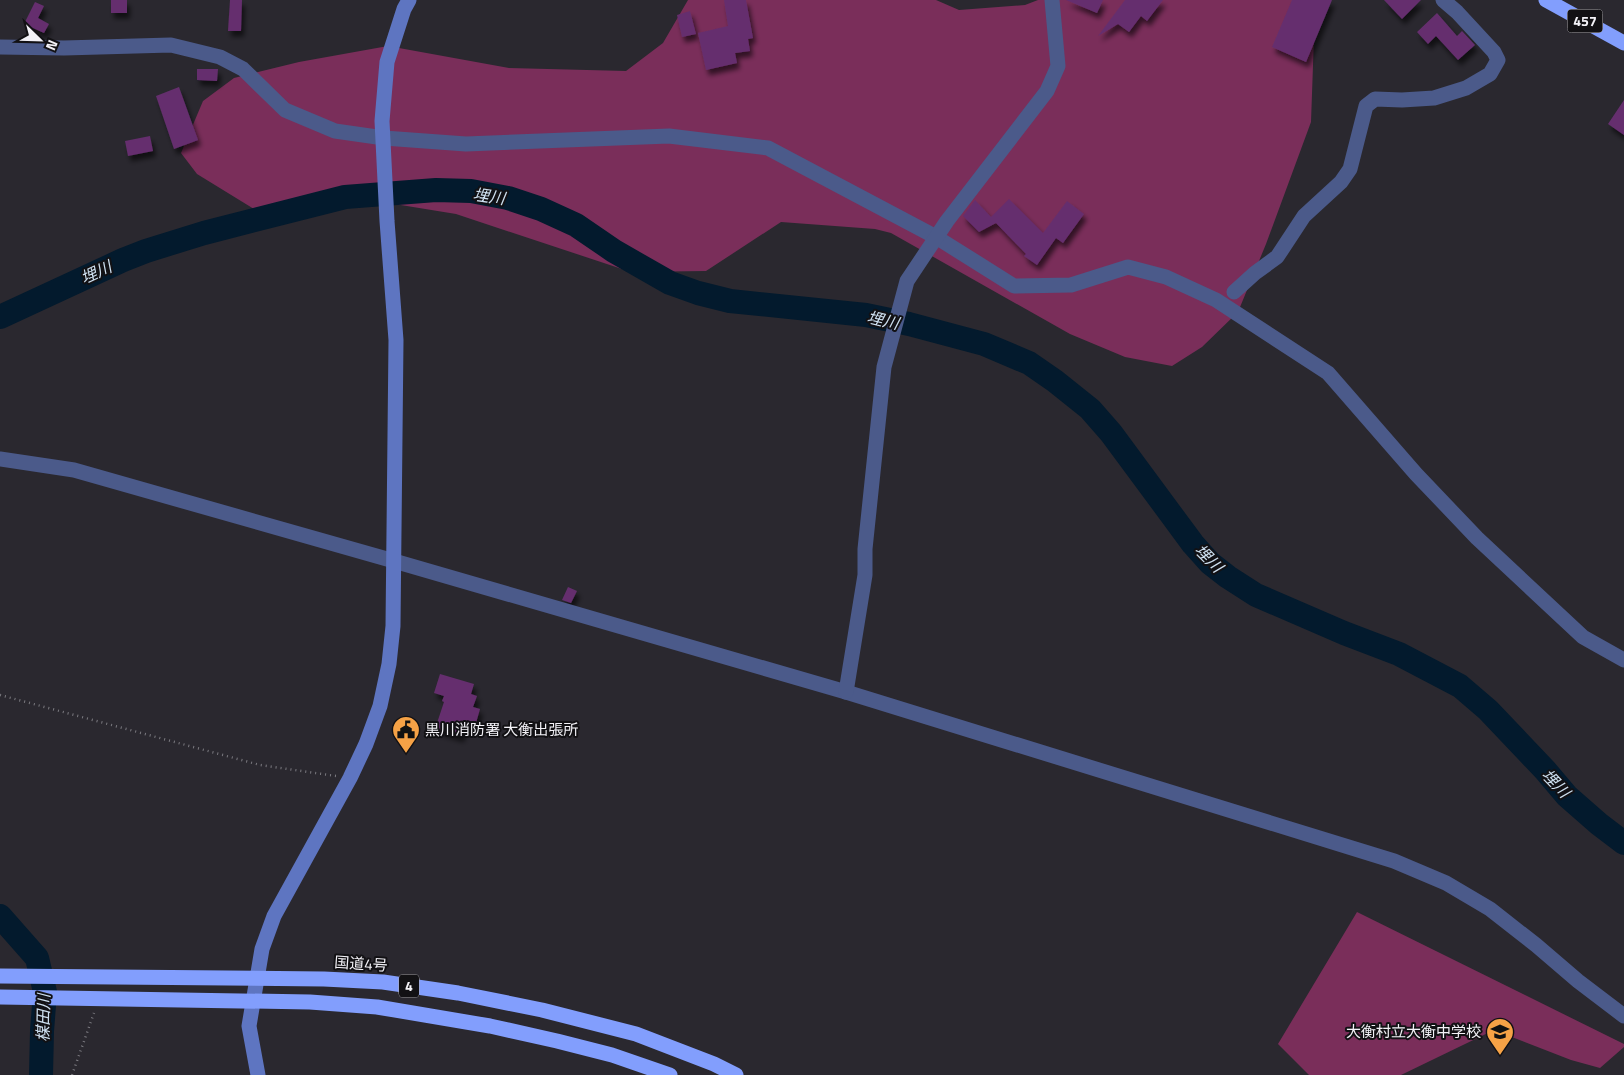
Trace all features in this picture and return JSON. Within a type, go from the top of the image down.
[{"type":"highway","name":"457","points":[[1546,0],[1624,43]]},
{"type":"highway","name":"国道4号","points":[[0,976],[256,978],[383,982],[458,993],[542,1010],[636,1034],[714,1064],[736,1075]]},
{"type":"highway","name":"4","points":[[0,997],[310,1002],[377,1007],[490,1026],[612,1055],[670,1075]]},
{"type":"street","points":[[258,1075],[249,1026],[262,949],[274,916],[350,778],[366,744],[380,706],[389,664],[393,626],[396,340],[382,121],[387,62],[404,9],[409,0]]},
{"type":"street","points":[[846,692],[864,575],[884,367],[907,282],[936,237],[1047,91],[1058,66],[1052,0]]},
{"type":"street","points":[[1234,292],[1255,273],[1277,258],[1304,216],[1341,182],[1350,169],[1366,106],[1375,99],[1434,98],[1466,88],[1490,74],[1498,60],[1494,52],[1458,12],[1443,0]]},
{"type":"street","points":[[0,47],[64,48],[171,45],[220,58],[243,69],[285,110],[335,130],[384,141],[466,144],[669,136],[768,148],[936,237],[1014,286],[1071,285],[1128,267],[1166,277],[1216,300],[1328,373],[1416,474],[1477,538],[1583,637],[1624,660]]},
{"type":"street","points":[[0,459],[74,470],[394,561],[846,692],[1394,861],[1446,883],[1490,909],[1624,1016]]},
{"type":"path","points":[[0,695],[260,765],[350,778]]},
{"type":"path","points":[[72,1075],[90,1021],[101,998]]},
{"type":"shaded area","points":[[688,0],[936,0],[959,10],[1025,5],[1038,0],[1296,0],[1314,37],[1311,122],[1266,244],[1238,312],[1202,347],[1172,366],[1125,357],[1070,334],[891,233],[875,229],[781,222],[706,271],[631,272],[456,214],[327,193],[254,209],[197,174],[181,153],[203,101],[234,78],[299,62],[388,46],[509,68],[626,71],[663,43]]},
{"type":"shaded area","points":[[1357,912],[1624,1044],[1624,1047],[1600,1068],[1571,1060],[1494,1030],[1401,1075],[1309,1075],[1278,1044]]},
{"type":"building","points":[[111,0],[127,0],[127,13],[111,13]]},
{"type":"building","points":[[230,0],[242,0],[241,31],[228,31]]},
{"type":"building","points":[[724,0],[746,0],[753,38],[748,39],[750,51],[735,53],[737,63],[706,70],[698,33],[728,26]]},
{"type":"building","points":[[1066,0],[1103,0],[1097,13]]},
{"type":"building","points":[[1125,0],[1163,0],[1147,21],[1141,16],[1129,32],[1118,24],[1098,36]]},
{"type":"building","points":[[1292,0],[1332,0],[1306,62],[1272,47]]},
{"type":"building","points":[[1384,0],[1421,0],[1402,19]]},
{"type":"building","points":[[35,2],[44,6],[38,18],[49,24],[44,33],[24,24]]},
{"type":"building","points":[[690,11],[696,34],[682,37],[677,15]]},
{"type":"building","points":[[1437,13],[1457,36],[1462,31],[1475,45],[1458,60],[1436,36],[1428,44],[1417,32]]},
{"type":"building","points":[[197,69],[218,69],[217,81],[197,80]]},
{"type":"building","points":[[179,87],[198,140],[174,149],[156,96]]},
{"type":"building","points":[[1624,100],[1624,135],[1608,124]]},
{"type":"building","points":[[150,136],[153,151],[128,156],[125,141]]},
{"type":"building","points":[[1009,199],[1043,233],[1067,201],[1084,214],[1063,243],[1056,238],[1037,265],[1024,256],[1026,254],[996,223],[979,232],[963,216],[975,200],[991,217]]},
{"type":"building","points":[[568,587],[577,591],[571,603],[562,600]]},
{"type":"building","points":[[440,674],[474,684],[471,694],[477,696],[473,707],[480,709],[476,723],[467,720],[461,737],[435,729],[444,702],[442,701],[444,696],[434,693]]},
{"type":"waterway","name":"埋川","points":[[0,317],[123,260],[204,233],[345,197],[436,190],[471,191],[508,198],[541,209],[576,225],[614,251],[670,283],[698,293],[730,301],[866,315],[909,324],[984,344],[1029,363],[1090,409],[1111,433],[1193,544],[1210,563],[1256,595],[1344,633],[1399,654],[1460,686],[1488,710],[1567,796],[1624,843]]},
{"type":"waterway","name":"楳田川","points":[[0,916],[37,958],[45,992],[41,1075]]},
{"type":"place","name":"黒川消防署 大衡出張所","points":[[406,754]]},
{"type":"place","name":"大衡村立大衡中学校","points":[[1500,1056]]}]
